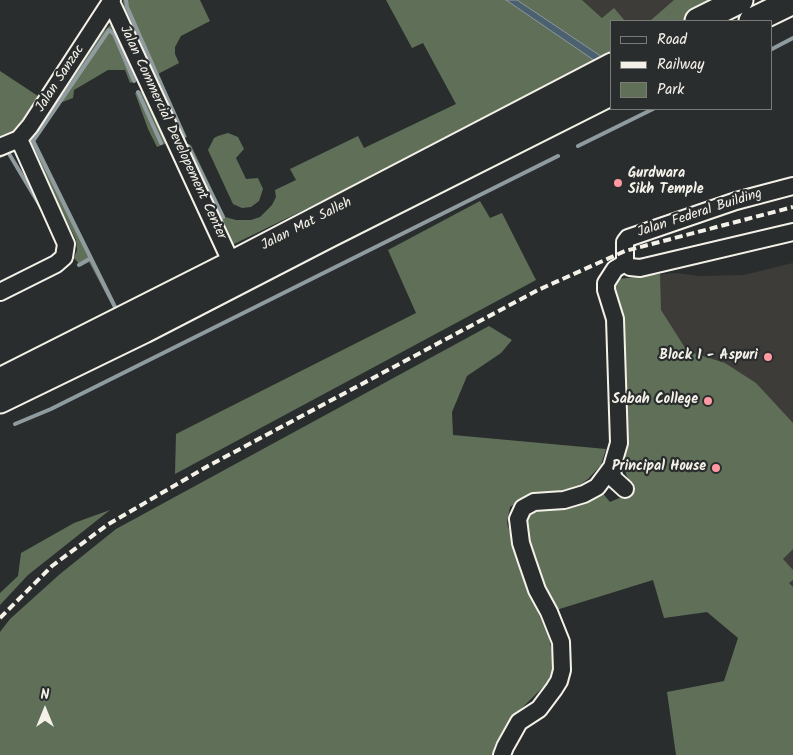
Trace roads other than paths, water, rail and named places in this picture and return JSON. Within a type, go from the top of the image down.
[{"type":"main road","points":[[700,20],[740,0]]},
{"type":"main road","points":[[754,20],[793,1]]},
{"type":"main road","name":"Jalan Mat Salleh","points":[[0,381],[232,264],[610,67]]},
{"type":"main road","name":"Jalan Mat Salleh","points":[[0,400],[144,330],[610,93]]},
{"type":"street","name":"Jalan Sanzac","points":[[0,147],[19,139],[30,126],[112,1]]},
{"type":"street","name":"Jalan Commercial Developement Center","points":[[112,1],[232,264]]},
{"type":"street","points":[[0,292],[56,264],[64,257],[66,244],[19,139]]},
{"type":"street","name":"Jalan Federal Building","points":[[624,263],[625,242],[628,238],[736,201],[793,186]]},
{"type":"street","points":[[502,755],[520,722],[539,708],[559,681],[562,670],[561,642],[532,576],[521,543],[518,519],[523,508],[534,502],[564,500],[584,494],[597,487],[612,467],[620,443],[615,319],[606,290],[606,283],[615,270],[624,263],[630,268],[640,268],[793,232]]},
{"type":"street","points":[[612,467],[613,478],[624,489]]},
{"type":"water","points":[[506,0],[517,0],[608,61],[601,65]]},
{"type":"waterway","points":[[126,0],[127,7],[184,136]]},
{"type":"waterway","points":[[115,307],[33,141],[109,30],[114,34],[134,81]]},
{"type":"waterway","points":[[773,48],[793,38]]},
{"type":"waterway","points":[[603,57],[610,53]]},
{"type":"waterway","points":[[138,92],[161,143]]},
{"type":"waterway","points":[[578,146],[651,110]]},
{"type":"waterway","points":[[188,146],[223,217]]},
{"type":"waterway","points":[[0,156],[8,152],[42,209]]},
{"type":"waterway","points":[[15,424],[51,409],[558,156]]},
{"type":"waterway","points":[[79,265],[91,258]]},
{"type":"railway","points":[[0,618],[52,566],[107,525],[208,466],[538,290],[625,251],[793,207]]},
{"type":"place","name":"Gurdwara Sikh Temple","points":[[618,183]]},
{"type":"place","name":"Block 1 - Aspuri","points":[[768,357]]},
{"type":"place","name":"Sabah College","points":[[708,401]]},
{"type":"place","name":"Principal House","points":[[716,468]]}]
